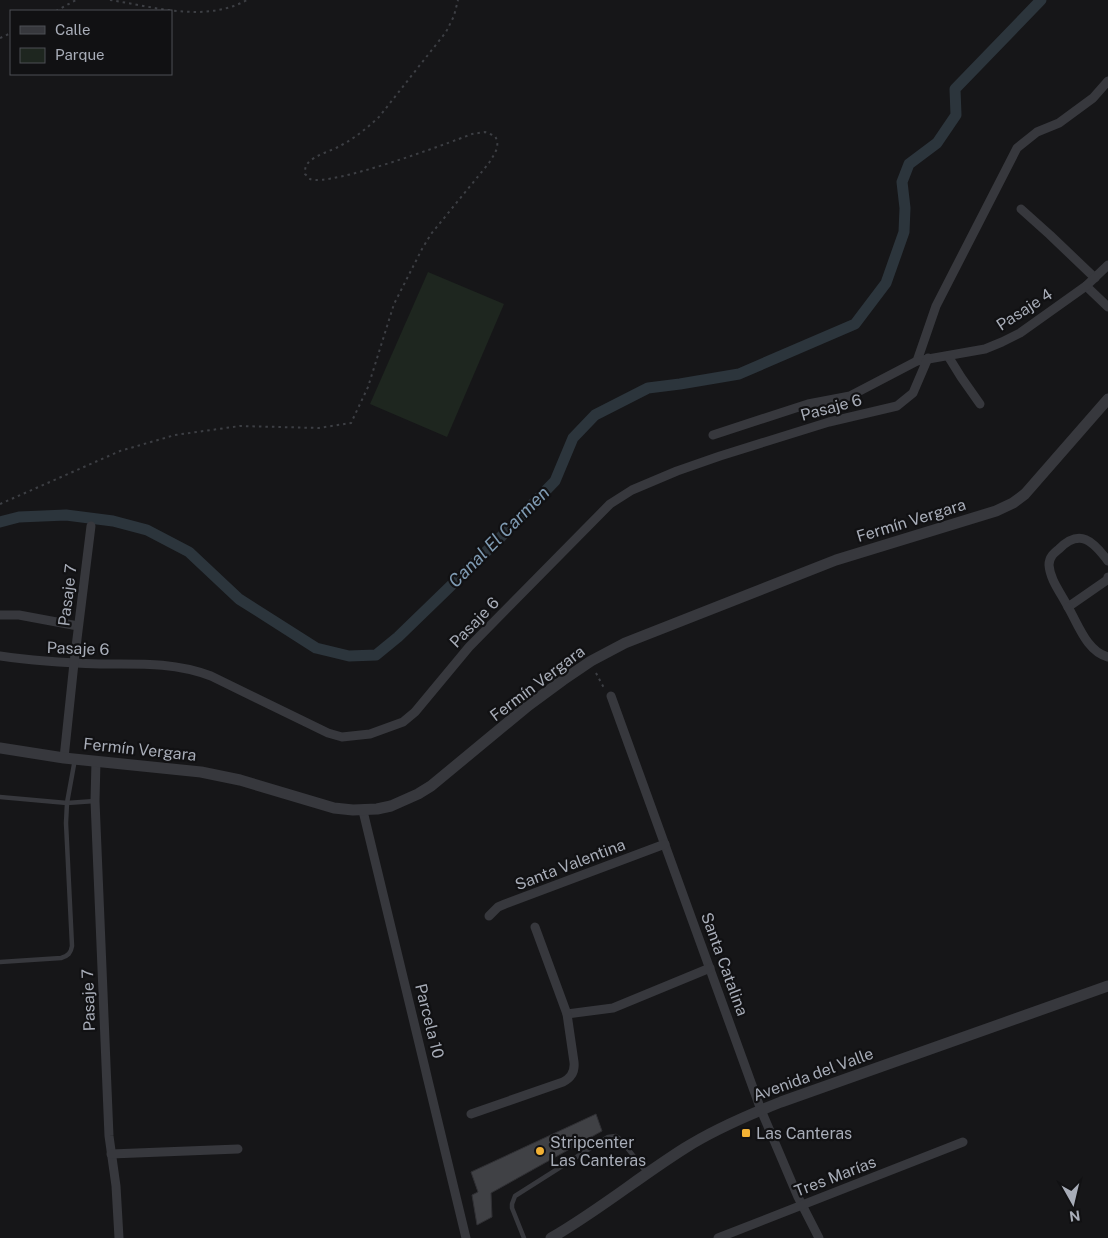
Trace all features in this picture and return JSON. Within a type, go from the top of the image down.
[{"type":"street","points":[[916,361],[936,306],[1017,148],[1036,132],[1059,123],[1093,98],[1108,82]]},
{"type":"street","points":[[1021,209],[1095,278]]},
{"type":"street","name":"Pasaje 4","points":[[916,361],[985,348],[1020,333],[1086,286],[1108,265]]},
{"type":"street","points":[[1086,286],[1108,307]]},
{"type":"street","points":[[948,356],[980,404]]},
{"type":"street","name":"Pasaje 6","points":[[0,656],[31,661],[168,664],[192,668],[328,733],[342,737],[370,734],[403,722],[415,712],[469,647],[610,504],[632,490],[677,471],[720,456],[828,422],[896,406],[913,393],[928,358]]},
{"type":"street","name":"Pasaje 6","points":[[714,435],[808,404],[850,396],[916,361]]},
{"type":"street","name":"Fermín Vergara","points":[[0,748],[70,758],[200,772],[240,780],[334,808],[363,811],[391,806],[431,786],[529,706],[591,661],[646,634],[836,560],[1005,508],[1020,499],[1031,488],[1108,399]]},
{"type":"street","name":"Pasaje 7","points":[[70,758],[74,663],[91,526]]},
{"type":"street","points":[[1108,561],[1100,550],[1087,540],[1079,538],[1068,540],[1052,555],[1049,562],[1050,575],[1085,639],[1094,650],[1108,657]]},
{"type":"street","points":[[1068,606],[1107,580],[1108,577]]},
{"type":"street","points":[[0,615],[19,615],[78,626]]},
{"type":"street","name":"Santa Catalina","points":[[611,696],[761,1110],[802,1205],[819,1238]]},
{"type":"street","name":"Pasaje 7","points":[[96,761],[95,801],[111,1154],[116,1186],[119,1238]]},
{"type":"street","name":"Parcela 10","points":[[363,811],[466,1238]]},
{"type":"street","name":"Santa Valentina","points":[[489,916],[505,904],[665,844]]},
{"type":"street","points":[[471,1114],[563,1082],[570,1077],[574,1070],[566,1014],[535,927]]},
{"type":"street","points":[[566,1014],[604,1010],[620,1006],[710,968]]},
{"type":"street","name":"Avenida del Valle","points":[[551,1238],[590,1215],[686,1147],[735,1121],[1108,986]]},
{"type":"street","name":"Tres Marías","points":[[718,1238],[963,1142]]},
{"type":"street","points":[[111,1154],[238,1149]]},
{"type":"lane","points":[[0,962],[61,958],[69,955],[71,950],[66,823],[70,758]]},
{"type":"lane","points":[[0,797],[67,803],[95,801]]},
{"type":"lane","points":[[524,1238],[512,1208],[515,1196],[608,1137],[616,1136],[621,1140],[647,1174]]},
{"type":"path","points":[[58,10],[76,0]]},
{"type":"path","points":[[110,0],[194,13],[224,10],[247,0]]},
{"type":"path","points":[[239,0],[240,4]]},
{"type":"path","points":[[0,504],[120,451],[175,435],[240,426],[319,428],[350,423],[368,387],[394,304],[410,273],[431,234],[489,163],[496,152],[498,144],[492,134],[481,132],[392,162],[323,180],[310,179],[305,174],[306,166],[312,160],[350,140],[379,117],[446,32],[454,16],[458,0]]},
{"type":"path","points":[[591,661],[600,684],[611,696]]},
{"type":"green space","points":[[428,272],[504,304],[447,437],[370,404]]},
{"type":"building","name":"Stripcenter Las Canteras","points":[[596,1114],[602,1131],[491,1193],[492,1217],[477,1225],[472,1195],[478,1192],[471,1172]]},
{"type":"waterway","name":"Canal El Carmen","points":[[0,522],[19,517],[66,515],[113,521],[147,530],[189,552],[239,599],[316,648],[349,656],[376,655],[398,637],[495,543],[555,481],[573,438],[595,415],[648,388],[739,374],[855,324],[886,283],[904,232],[905,208],[902,182],[909,164],[937,143],[956,115],[955,89],[1041,0]]},
{"type":"place","name":"Las Canteras","points":[[746,1133]]},
{"type":"place","name":"Stripcenter Las Canteras","points":[[540,1151]]}]
